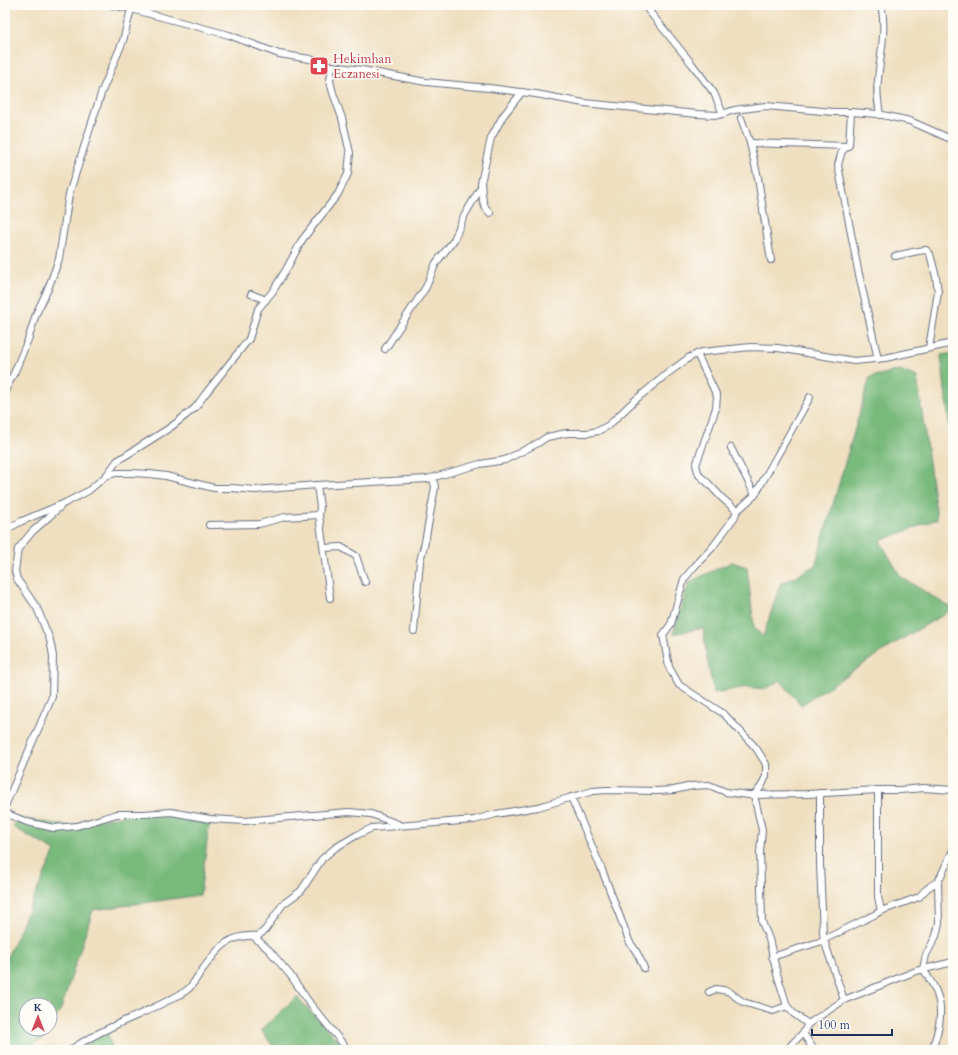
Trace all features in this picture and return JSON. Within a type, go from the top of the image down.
[{"type":"street","points":[[112,5],[229,35],[279,54],[310,59],[332,66],[426,82],[522,92],[584,103],[697,114],[719,115],[734,110],[766,106],[880,115],[910,121],[953,140]]},
{"type":"street","points":[[644,5],[692,64],[714,94],[723,114]]},
{"type":"street","points":[[880,115],[877,82],[883,44],[884,17],[881,5]]},
{"type":"street","points":[[5,391],[18,364],[29,337],[36,314],[48,289],[59,259],[69,194],[102,91],[123,41],[131,9]]},
{"type":"street","points":[[5,530],[88,491],[106,476],[117,461],[171,427],[195,408],[249,339],[258,310],[273,291],[302,240],[338,194],[348,174],[350,152],[342,118],[332,93],[330,81],[332,66]]},
{"type":"street","points":[[490,213],[485,207],[483,201],[481,183],[491,138],[503,116],[522,92]]},
{"type":"street","points":[[851,112],[849,145],[842,151],[838,165],[838,172],[878,358]]},
{"type":"street","points":[[742,118],[750,143],[758,178],[771,260]]},
{"type":"street","points":[[750,143],[848,146]]},
{"type":"street","points":[[384,349],[426,287],[436,263],[454,240],[481,187]]},
{"type":"street","points":[[895,256],[926,250],[930,254],[938,292],[929,348]]},
{"type":"street","points":[[251,294],[266,300]]},
{"type":"street","points":[[106,476],[116,473],[150,474],[166,476],[214,488],[255,490],[427,479],[480,464],[506,460],[547,437],[567,433],[588,433],[598,431],[609,425],[668,373],[690,357],[702,352],[765,347],[854,361],[885,358],[953,343]]},
{"type":"street","points":[[697,354],[717,396],[716,408],[696,465],[699,475],[737,511]]},
{"type":"street","points":[[754,795],[761,787],[766,776],[766,764],[756,748],[724,714],[679,685],[669,667],[663,635],[671,624],[684,579],[712,548],[734,518],[737,511],[755,495],[810,397]]},
{"type":"street","points":[[730,448],[755,495]]},
{"type":"street","points":[[414,630],[420,561],[425,542],[434,487],[433,478]]},
{"type":"street","points":[[317,485],[320,507],[319,515],[330,598]]},
{"type":"street","points":[[5,806],[52,697],[53,656],[50,640],[37,608],[17,579],[15,571],[18,549],[32,532],[65,503]]},
{"type":"street","points":[[209,525],[259,524],[285,516],[319,515]]},
{"type":"street","points":[[324,548],[341,547],[356,556],[365,582]]},
{"type":"street","points":[[70,1050],[114,1026],[154,1008],[187,989],[224,944],[236,938],[247,935],[258,936],[265,930],[283,904],[301,891],[322,859],[335,848],[372,828],[474,820],[496,814],[538,807],[593,791],[606,790],[657,791],[709,785],[726,792],[754,795],[924,788],[953,790]]},
{"type":"street","points":[[878,790],[878,897],[881,911]]},
{"type":"street","points":[[820,793],[820,864],[823,933],[844,1000]]},
{"type":"street","points":[[754,795],[762,830],[760,852],[762,922],[769,939],[772,957],[787,1006],[793,1013],[808,1024]]},
{"type":"street","points":[[571,797],[602,870],[630,943],[640,956],[644,968]]},
{"type":"street","points":[[5,813],[27,822],[54,828],[77,826],[117,814],[172,812],[210,819],[244,821],[349,812],[371,814],[402,825]]},
{"type":"street","points":[[932,1050],[938,1034],[941,1012],[937,994],[923,969],[926,955],[936,936],[939,923],[938,882],[953,850]]},
{"type":"street","points":[[772,957],[824,940],[881,911],[919,897],[934,883],[938,882]]},
{"type":"street","points":[[253,936],[269,950],[291,976],[311,1005],[348,1050]]},
{"type":"street","points":[[789,1050],[791,1045],[803,1033],[808,1024],[844,1000],[923,969],[953,962]]},
{"type":"street","points":[[709,992],[716,989],[728,991],[743,1002],[772,1011],[787,1006]]},
{"type":"street","points":[[803,1033],[814,1050]]},
{"type":"green space","points":[[953,353],[953,459],[941,355]]},
{"type":"green space","points":[[900,370],[917,377],[937,519],[880,541],[901,577],[953,609],[900,640],[801,705],[780,680],[765,689],[747,687],[714,693],[707,659],[703,628],[673,634],[689,582],[732,562],[747,567],[754,627],[763,637],[780,584],[815,566],[870,377]]},
{"type":"green space","points":[[130,814],[210,819],[200,895],[93,910],[61,1009],[58,1014],[58,997],[18,997],[18,1037],[44,1037],[43,1039],[21,1050],[5,1050],[5,962],[55,851],[13,827],[18,818],[71,826]]},
{"type":"green space","points":[[297,997],[347,1050],[276,1050],[261,1030]]},
{"type":"green space","points":[[107,1029],[112,1050],[71,1050]]},
{"type":"place","name":"Hekimhan Eczanesi","points":[[319,66]]}]
